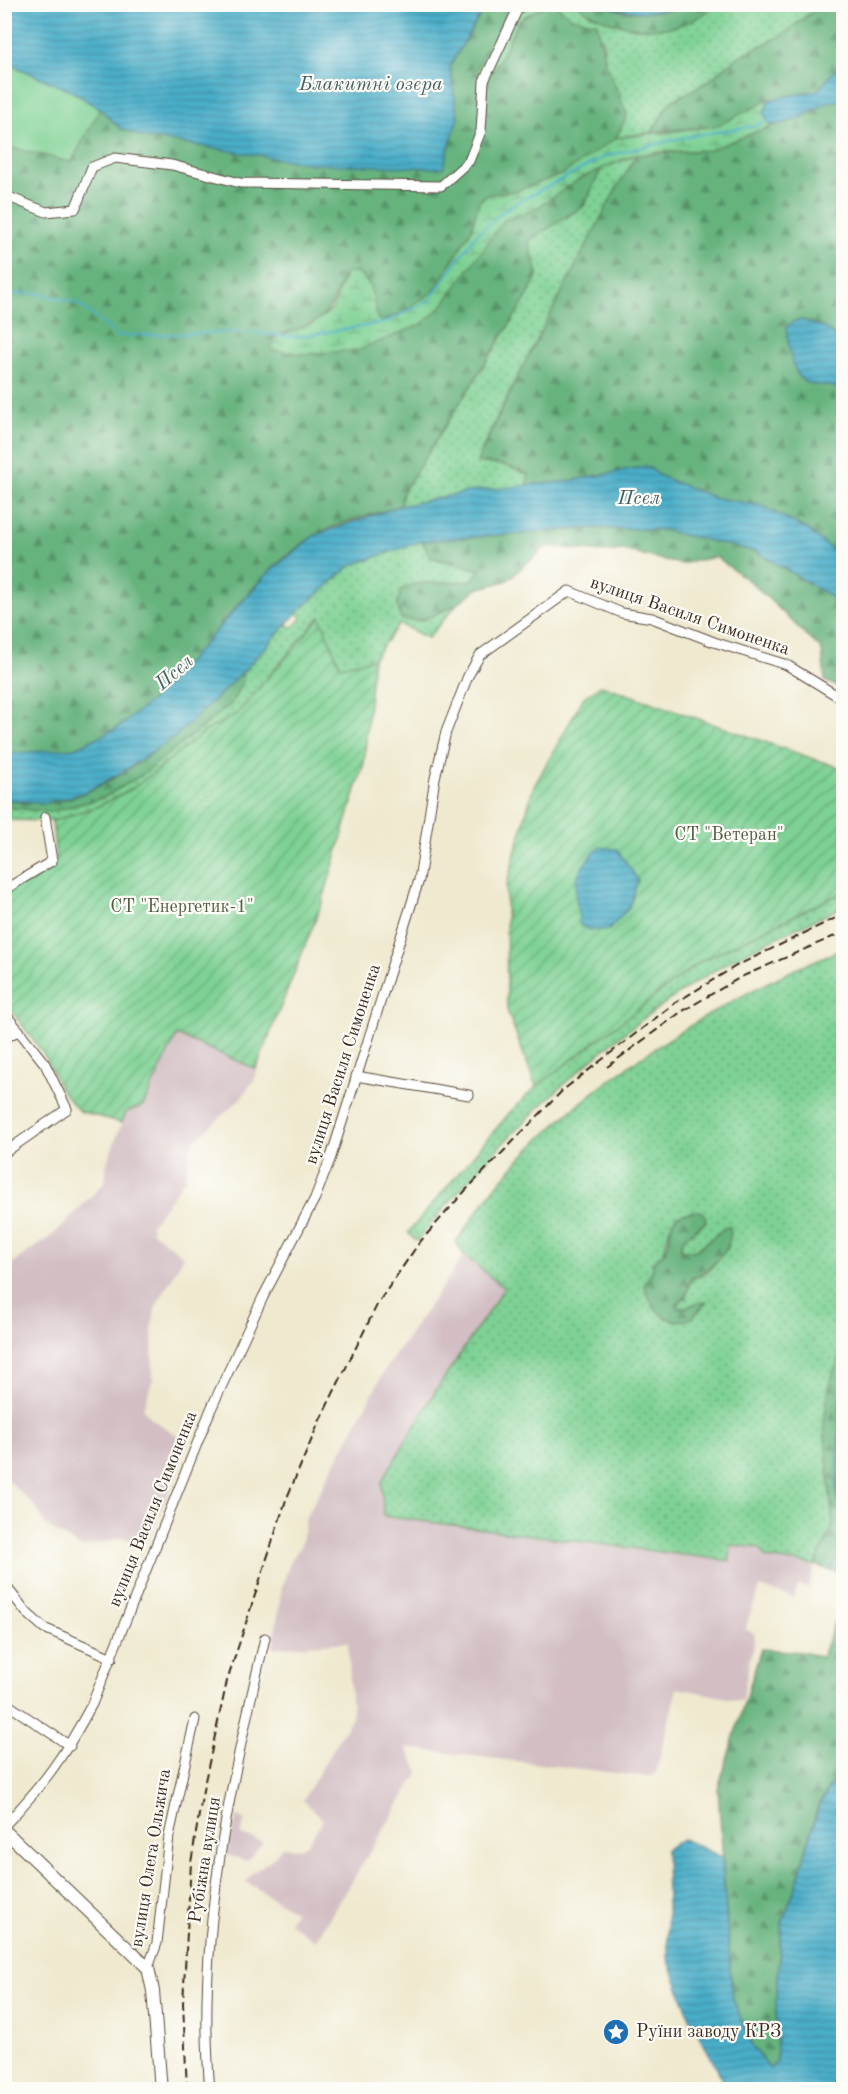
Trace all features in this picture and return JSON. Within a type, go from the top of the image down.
[{"type":"main road","points":[[4,1828],[148,1968],[153,1991],[161,2090]]},
{"type":"street","points":[[4,195],[46,212],[75,209],[92,168],[115,158],[171,165],[240,183],[441,186],[469,161],[481,131],[484,81],[520,4]]},
{"type":"street","name":"вулиця Василя Симоненка","points":[[4,1828],[41,1787],[70,1746],[112,1658],[211,1409],[263,1297],[315,1198],[331,1157],[419,880],[435,778],[446,732],[480,655],[569,591],[622,613],[652,618],[714,642],[787,665],[843,700]]},
{"type":"street","points":[[4,890],[52,861],[45,817]]},
{"type":"street","points":[[4,1012],[45,1064],[66,1108],[4,1153]]},
{"type":"street","points":[[4,1039],[19,1030]]},
{"type":"street","points":[[356,1076],[469,1095]]},
{"type":"street","points":[[4,1584],[27,1613],[44,1628],[112,1658]]},
{"type":"street","name":"Рубіжна вулиця","points":[[210,2090],[207,2058],[210,1928],[231,1797],[265,1638]]},
{"type":"street","points":[[4,1702],[70,1746]]},
{"type":"street","name":"вулиця Олега Ольжича","points":[[148,1968],[157,1943],[169,1836],[195,1719]]},
{"type":"shaded area","points":[[177,1035],[256,1069],[256,1077],[241,1098],[191,1144],[185,1179],[151,1225],[152,1232],[184,1256],[156,1306],[152,1326],[153,1379],[143,1409],[152,1419],[187,1442],[181,1455],[180,1467],[147,1541],[121,1538],[81,1548],[45,1525],[37,1509],[5,1477],[4,1269],[54,1234],[105,1182],[107,1162],[126,1112],[143,1106]]},
{"type":"shaded area","points":[[464,1255],[505,1288],[435,1392],[382,1481],[383,1516],[729,1560],[731,1545],[760,1548],[766,1558],[815,1565],[808,1588],[798,1585],[794,1598],[760,1587],[745,1629],[755,1634],[742,1701],[677,1688],[656,1773],[649,1777],[406,1748],[419,1772],[315,1941],[289,1922],[295,1912],[246,1882],[252,1873],[271,1860],[282,1847],[297,1849],[307,1844],[323,1820],[303,1800],[352,1717],[348,1642],[273,1648],[282,1586],[290,1563],[302,1543],[306,1517],[385,1370]]},
{"type":"shaded area","points":[[237,1816],[245,1820],[241,1835],[263,1842],[248,1861],[226,1855]]},
{"type":"green space","points":[[486,5],[512,5],[473,75],[494,70],[519,20],[546,5],[555,5],[571,17],[597,23],[605,61],[627,115],[616,138],[563,174],[516,191],[486,195],[479,202],[471,231],[434,291],[401,313],[383,321],[378,320],[368,281],[343,276],[332,303],[320,318],[313,323],[275,337],[272,350],[305,354],[321,353],[422,324],[504,220],[535,209],[581,178],[601,169],[584,206],[528,241],[538,274],[527,297],[403,492],[400,506],[343,523],[322,532],[283,559],[254,587],[172,680],[143,708],[112,731],[69,749],[5,754],[5,146],[71,162],[100,109],[120,128],[458,118],[450,66]]},
{"type":"green space","points":[[512,5],[546,5],[519,20],[494,70],[472,76]]},
{"type":"green space","points":[[555,5],[578,5],[592,15],[636,28],[668,27],[696,17],[715,5],[821,5],[781,36],[738,57],[707,82],[670,102],[652,132],[616,138],[627,115],[605,61],[603,41]]},
{"type":"green space","points":[[578,5],[603,5],[626,12],[664,11],[681,5],[715,5],[684,24],[647,29],[610,22]]},
{"type":"green space","points":[[821,5],[843,5],[843,61],[818,90],[769,100],[717,126],[652,132],[670,102],[707,82],[738,57],[781,36]]},
{"type":"green space","points":[[5,62],[73,92],[100,109],[71,162],[5,146]]},
{"type":"green space","points":[[843,99],[843,344],[816,324],[801,321],[786,328],[797,374],[807,383],[829,384],[843,391],[843,559],[808,530],[760,505],[715,498],[662,477],[646,466],[570,481],[527,486],[529,475],[504,465],[477,462],[521,370],[615,191],[637,155],[709,150],[771,126],[796,120],[825,104]]},
{"type":"green space","points":[[769,100],[764,114],[771,126],[709,150],[657,152],[628,157],[581,178],[535,209],[504,220],[442,306],[422,324],[359,350],[305,354],[271,350],[275,337],[312,324],[332,309],[346,272],[355,272],[366,281],[373,296],[378,320],[383,321],[401,313],[434,291],[471,231],[479,202],[486,195],[516,191],[563,174],[616,138],[717,126]]},
{"type":"green space","points":[[637,155],[519,374],[477,462],[504,465],[529,475],[527,486],[473,491],[400,506],[403,492],[527,297],[538,274],[528,241],[584,206],[601,169]]},
{"type":"green space","points":[[594,528],[663,530],[757,552],[843,604],[843,689],[825,681],[822,650],[753,584],[716,557],[680,564],[623,550],[603,552],[547,546],[506,581],[477,589],[457,604],[420,621],[401,619],[397,605],[401,590],[413,584],[471,581],[481,570],[430,557],[422,541]]},
{"type":"green space","points":[[422,541],[430,557],[481,570],[472,581],[414,584],[420,621],[457,604],[428,638],[399,624],[373,659],[340,667],[319,618],[237,714],[206,731],[135,787],[99,806],[52,821],[5,820],[4,807],[25,808],[243,682],[242,673],[286,625],[292,627],[301,620],[298,612],[350,566]]},
{"type":"green space","name":"СТ \"Енергетик-1\"","points":[[320,617],[340,666],[373,659],[364,763],[322,903],[256,1069],[177,1035],[143,1106],[126,1112],[122,1123],[79,1111],[61,1090],[45,1056],[5,1002],[5,893],[56,861],[52,821],[99,806],[135,787],[206,731],[237,714]]},
{"type":"green space","points":[[242,673],[243,681],[231,704],[142,775],[103,798],[50,812],[5,807],[4,800],[46,803],[72,798],[99,787],[126,771],[178,733]]},
{"type":"green space","name":"СТ \"Ветеран\"","points":[[601,685],[843,769],[843,892],[701,961],[536,1087],[507,1010],[506,887],[533,788],[584,697]]},
{"type":"green space","points":[[843,892],[843,907],[720,967],[635,1025],[595,1057],[519,1126],[450,1201],[417,1241],[408,1233],[511,1111],[536,1087],[701,961]]},
{"type":"green space","points":[[843,949],[844,1348],[830,1382],[824,1423],[833,1526],[815,1565],[766,1558],[760,1548],[731,1545],[730,1561],[383,1516],[382,1481],[435,1392],[504,1288],[464,1255],[456,1242],[492,1192],[538,1141],[575,1107],[617,1075],[661,1044],[707,1016],[799,968]],"holes":[[[706,1222],[684,1238],[680,1249],[695,1251],[726,1227],[728,1248],[706,1273],[691,1279],[686,1296],[676,1305],[678,1308],[706,1303],[692,1318],[652,1307],[653,1262],[664,1252],[670,1227]]]},
{"type":"green space","points":[[700,1211],[704,1213],[706,1221],[684,1238],[680,1249],[695,1251],[726,1227],[730,1227],[729,1243],[713,1265],[691,1279],[686,1296],[676,1305],[682,1308],[706,1302],[692,1318],[674,1320],[660,1314],[644,1285],[652,1271],[653,1262],[664,1253],[668,1245],[674,1220],[687,1213]]},
{"type":"green space","points":[[843,1348],[837,1491],[844,1527],[843,1753],[840,1769],[818,1806],[797,1883],[782,1923],[776,2002],[777,2061],[770,2069],[752,2046],[732,1996],[718,1788],[761,1649],[803,1652],[822,1657],[843,1598],[838,1573],[815,1565],[833,1526],[824,1423],[830,1382]]},
{"type":"water","name":"Блакитні озера","points":[[4,5],[486,5],[450,66],[458,118],[443,168],[313,164],[143,137],[120,128],[100,109],[73,92],[5,62]]},
{"type":"water","points":[[603,5],[681,5],[642,12]]},
{"type":"water","points":[[843,61],[843,99],[825,104],[796,120],[771,126],[764,114],[769,100],[818,90]]},
{"type":"water","points":[[802,320],[825,328],[843,344],[843,391],[808,383],[797,374],[791,359],[786,328],[794,321]]},
{"type":"water","name":"Псел","points":[[646,466],[662,477],[715,498],[760,505],[808,530],[843,559],[843,604],[757,552],[663,530],[594,528],[422,541],[350,566],[298,612],[242,673],[175,737],[121,773],[84,793],[46,803],[5,800],[5,754],[76,748],[119,727],[157,696],[269,572],[315,535],[400,506],[473,491],[570,481]]},
{"type":"water","points":[[599,847],[617,849],[638,880],[630,906],[609,930],[591,930],[580,926],[576,901],[576,883],[579,874]]},
{"type":"water","points":[[843,1384],[843,1527],[837,1491]]},
{"type":"water","points":[[843,1753],[843,2089],[731,2089],[724,2082],[690,2018],[668,1958],[666,1849],[683,1839],[722,1857],[732,1996],[752,2046],[770,2069],[777,2061],[776,2002],[782,1923],[797,1883],[819,1806],[840,1769]]},
{"type":"waterway","points":[[4,294],[37,293],[79,304],[118,336],[242,332],[297,337],[383,323],[429,301],[476,235],[507,208],[606,156],[690,136],[755,126],[770,120]]},
{"type":"railway","points":[[187,2090],[183,2003],[191,1863],[203,1790],[227,1681],[286,1500],[319,1422],[378,1303],[419,1243],[465,1191],[563,1090],[675,1003],[736,966],[844,914]]},
{"type":"railway","points":[[607,1067],[681,1012],[741,977],[844,932]]},
{"type":"place","name":"Руїни заводу КРЗ","points":[[616,2032]]}]
